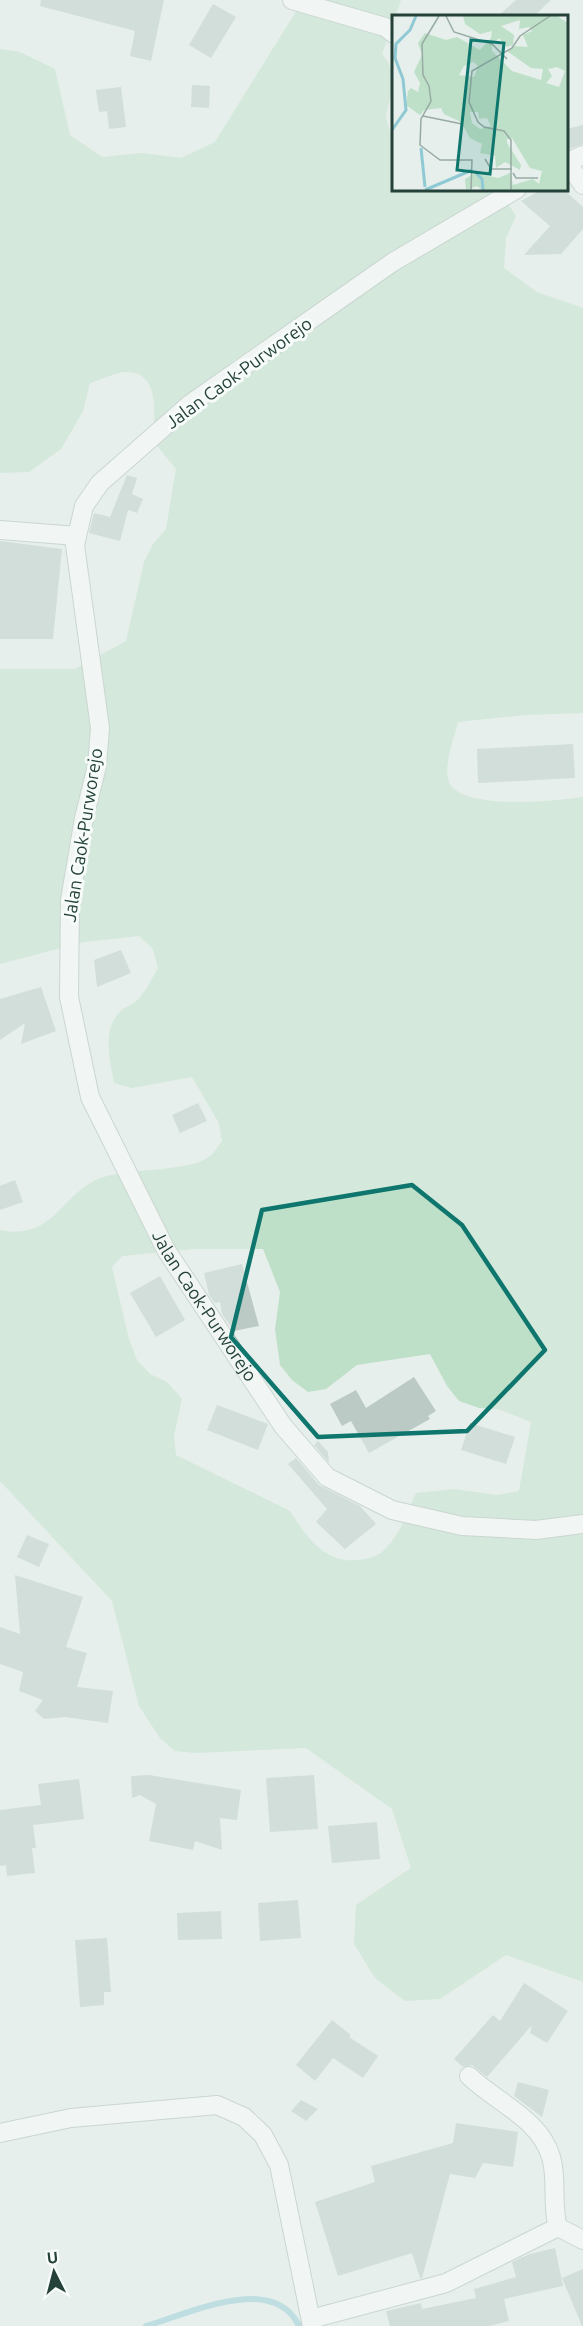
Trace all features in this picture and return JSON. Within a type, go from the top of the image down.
[{"type":"street","points":[[292,0],[386,27],[392,32]]},
{"type":"street","points":[[571,160],[583,186]]},
{"type":"street","name":"Jalan Caok-Purworejo","points":[[515,190],[393,262],[190,404],[100,483],[84,506],[77,536],[77,578],[100,728],[97,765],[84,818],[70,900],[69,997],[90,1097],[166,1250],[283,1426],[327,1477],[392,1510],[462,1526],[536,1530],[583,1524]]},
{"type":"street","points":[[0,530],[77,536]]},
{"type":"street","points":[[469,2076],[532,2125],[544,2141],[551,2157],[558,2227]]},
{"type":"street","points":[[0,2133],[71,2118],[218,2105],[244,2117],[263,2135],[279,2165],[312,2323],[446,2283],[558,2227]]},
{"type":"street","points":[[558,2227],[583,2240]]},
{"type":"highlighted area","points":[[412,1185],[462,1225],[545,1350],[467,1431],[318,1437],[231,1337],[262,1210]]},
{"type":"green space","points":[[303,0],[401,0],[396,15],[392,15],[392,26],[382,54],[392,72],[392,87],[386,117],[392,138],[392,190],[487,190],[508,204],[516,216],[506,238],[504,268],[537,292],[583,308],[583,713],[525,715],[458,722],[447,768],[449,782],[457,791],[471,797],[490,801],[533,802],[583,797],[583,1982],[506,1955],[440,1999],[405,2001],[375,1978],[354,1944],[356,1905],[411,1868],[392,1809],[306,1748],[195,1753],[175,1751],[160,1738],[139,1706],[112,1601],[0,1481],[0,1230],[18,1232],[32,1229],[45,1223],[85,1186],[98,1179],[110,1175],[188,1165],[212,1154],[222,1141],[219,1123],[192,1077],[132,1088],[114,1083],[109,1045],[111,1026],[115,1017],[134,1003],[148,987],[158,968],[153,949],[139,936],[84,942],[0,964],[0,669],[75,669],[126,641],[144,562],[153,544],[166,529],[176,469],[153,441],[153,398],[146,379],[138,374],[122,372],[90,383],[83,411],[61,449],[29,472],[0,473],[0,49],[20,52],[55,69],[70,135],[102,157],[142,153],[181,158],[215,142]],"holes":[[[195,1249],[263,1249],[280,1292],[275,1329],[280,1365],[292,1380],[308,1392],[326,1389],[357,1365],[430,1354],[447,1386],[459,1401],[479,1408],[498,1409],[531,1422],[519,1491],[497,1495],[454,1489],[416,1493],[400,1528],[384,1550],[370,1558],[347,1560],[336,1558],[318,1547],[290,1511],[176,1455],[174,1436],[182,1399],[167,1382],[150,1374],[137,1360],[129,1339],[112,1267],[122,1256]]]},
{"type":"building","points":[[41,0],[164,0],[151,61],[130,56],[135,31],[40,6]]},
{"type":"building","points":[[516,0],[551,0],[535,15],[499,15]]},
{"type":"building","points":[[213,4],[236,17],[211,58],[189,45]]},
{"type":"building","points":[[192,85],[210,86],[209,108],[191,107]]},
{"type":"building","points":[[121,87],[126,127],[109,129],[107,111],[99,112],[96,90]]},
{"type":"building","points":[[583,125],[583,144],[568,150],[568,129]]},
{"type":"building","points":[[541,190],[564,190],[583,207],[583,229],[561,254],[524,255],[550,226],[521,201]]},
{"type":"building","points":[[127,475],[137,478],[132,494],[143,499],[137,513],[128,510],[120,541],[89,533],[94,513],[110,517]]},
{"type":"building","points":[[0,541],[62,549],[53,639],[0,639]]},
{"type":"building","points":[[573,744],[575,778],[478,783],[477,749]]},
{"type":"building","points":[[121,950],[131,973],[97,987],[94,960]]},
{"type":"building","points":[[41,987],[56,1031],[21,1044],[25,1023],[0,1040],[0,999]]},
{"type":"building","points":[[198,1103],[207,1121],[180,1133],[172,1115]]},
{"type":"building","points":[[15,1180],[23,1202],[0,1210],[0,1186]]},
{"type":"building","points":[[242,1264],[259,1326],[234,1331],[222,1314],[220,1302],[215,1303],[209,1295],[204,1273]]},
{"type":"building","points":[[160,1276],[185,1320],[156,1337],[130,1293]]},
{"type":"building","points":[[414,1377],[436,1411],[428,1416],[430,1419],[369,1453],[351,1421],[342,1426],[330,1404],[356,1390],[366,1408]]},
{"type":"building","points":[[217,1405],[268,1424],[258,1450],[207,1430]]},
{"type":"building","points":[[470,1423],[515,1437],[506,1464],[461,1450]]},
{"type":"building","points":[[318,1441],[328,1452],[329,1463],[314,1445]]},
{"type":"building","points":[[296,1458],[319,1485],[360,1506],[376,1524],[345,1549],[316,1522],[327,1509],[288,1464]]},
{"type":"building","points":[[27,1535],[49,1544],[39,1567],[17,1557]]},
{"type":"building","points":[[15,1575],[83,1597],[66,1647],[87,1653],[77,1687],[113,1691],[108,1723],[65,1717],[44,1719],[35,1711],[43,1700],[19,1691],[23,1672],[0,1664],[0,1627],[20,1634]]},
{"type":"building","points":[[149,1775],[241,1790],[237,1820],[220,1818],[222,1850],[195,1841],[193,1850],[149,1841],[156,1804],[140,1795],[132,1798],[131,1776]]},
{"type":"building","points":[[314,1775],[318,1829],[270,1832],[266,1778]]},
{"type":"building","points":[[79,1779],[84,1819],[33,1825],[36,1848],[32,1848],[35,1873],[7,1876],[6,1865],[0,1866],[0,1810],[41,1805],[38,1784]]},
{"type":"building","points":[[377,1822],[380,1859],[332,1863],[328,1826]]},
{"type":"building","points":[[298,1900],[301,1938],[260,1941],[258,1903]]},
{"type":"building","points":[[221,1911],[222,1939],[178,1940],[177,1913]]},
{"type":"building","points":[[107,1938],[111,1992],[104,1992],[104,2005],[80,2007],[75,1940]]},
{"type":"building","points":[[524,1983],[568,2011],[547,2043],[530,2033],[532,2025],[487,2077],[472,2065],[463,2067],[454,2059],[493,2015],[500,2021]]},
{"type":"building","points":[[332,2020],[351,2035],[349,2037],[378,2056],[363,2078],[333,2058],[315,2081],[296,2065]]},
{"type":"building","points":[[518,2082],[549,2090],[542,2117],[514,2096]]},
{"type":"building","points":[[301,2100],[318,2109],[306,2121],[291,2111]]},
{"type":"building","points":[[456,2123],[518,2132],[513,2167],[483,2163],[475,2178],[450,2174],[422,2278],[420,2278],[412,2253],[338,2276],[315,2202],[375,2182],[371,2166],[453,2143]]},
{"type":"building","points":[[555,2248],[563,2286],[504,2299],[509,2321],[489,2326],[390,2326],[386,2311],[421,2303],[422,2309],[476,2298],[474,2289],[516,2277],[512,2262],[530,2254]]},
{"type":"building","points":[[583,2269],[583,2326],[582,2326],[562,2278]]},
{"type":"waterway","points":[[146,2326],[205,2307],[249,2299],[269,2301],[285,2309],[298,2324],[305,2326]]}]
